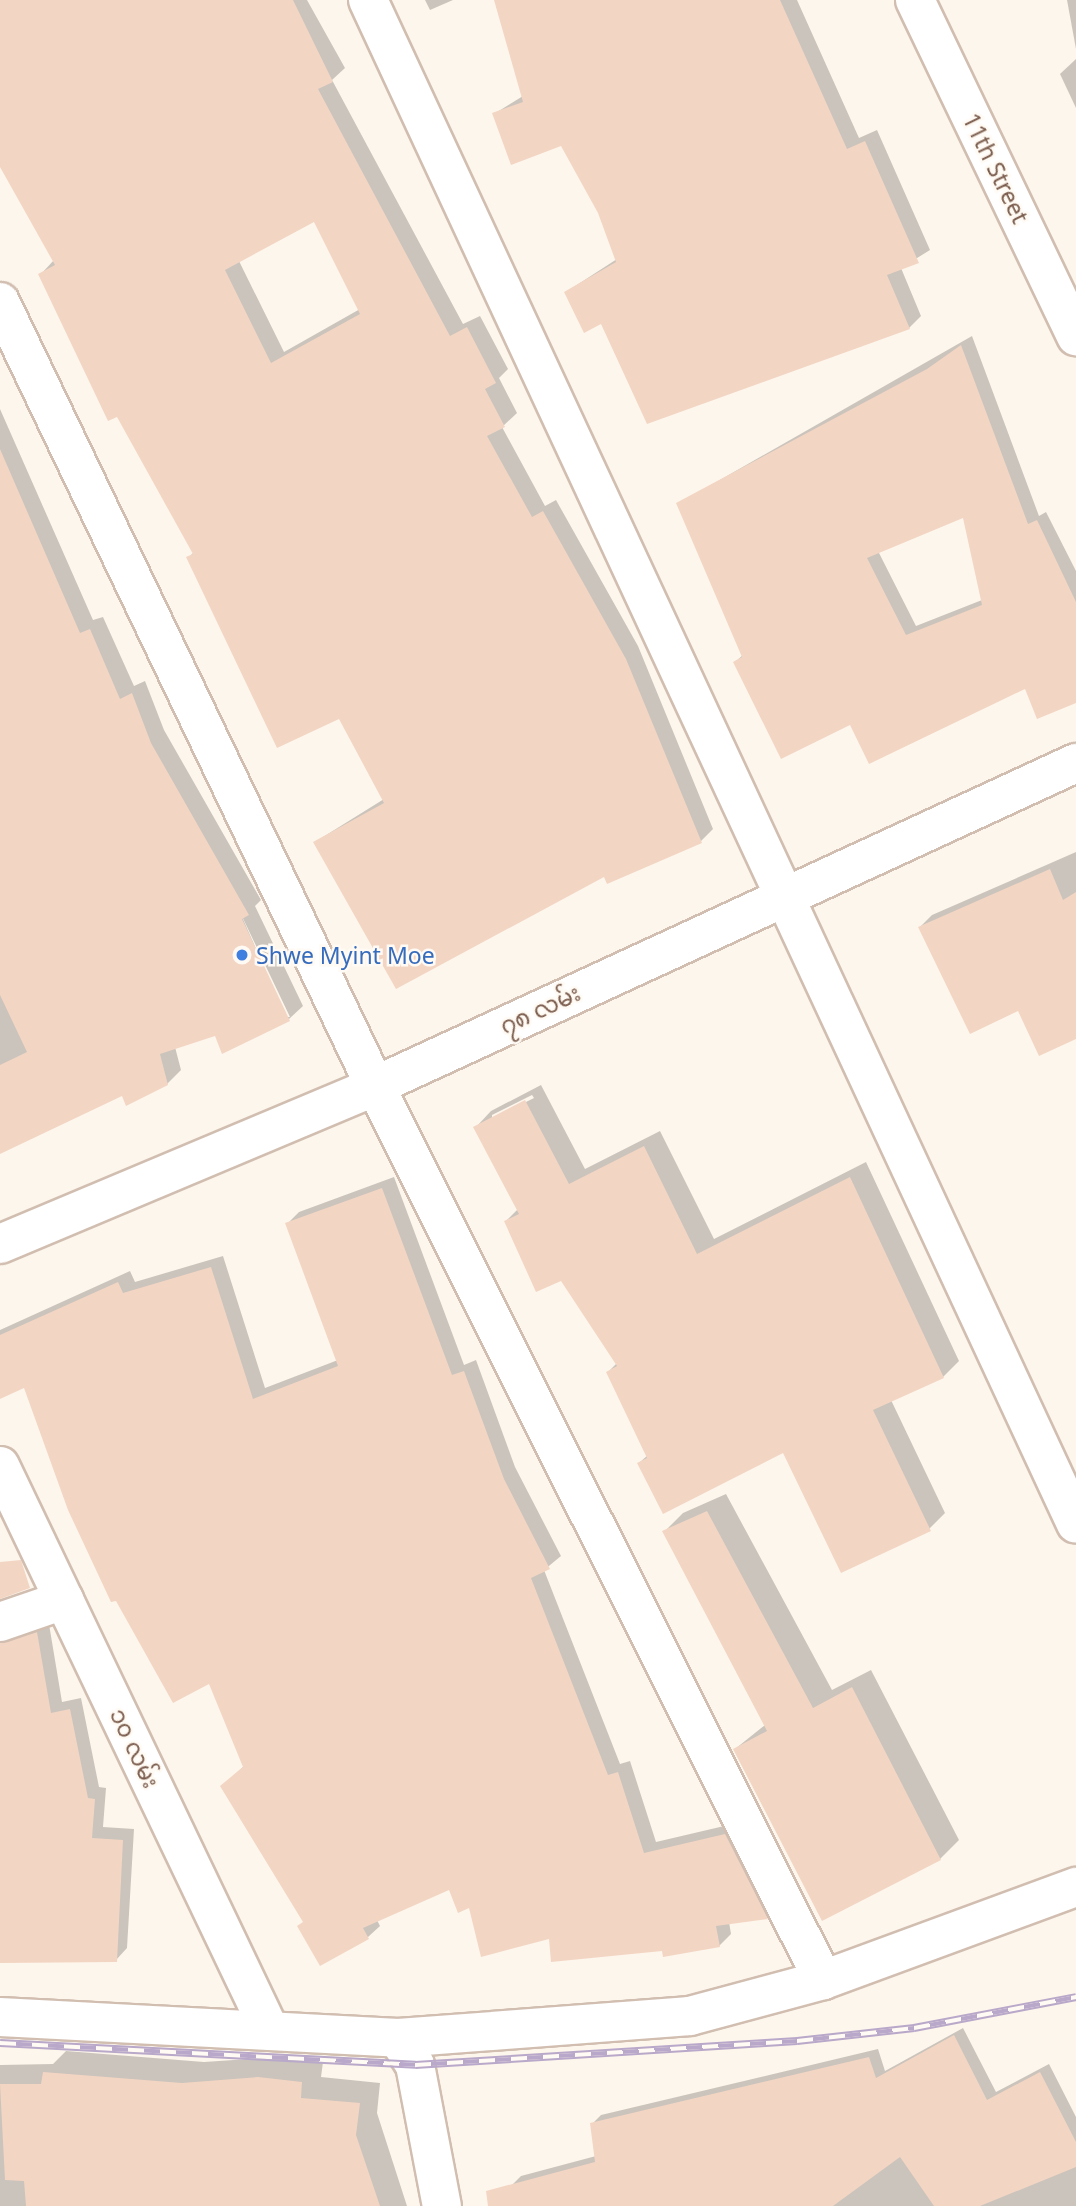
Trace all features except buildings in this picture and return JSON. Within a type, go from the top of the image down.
[{"type":"street","points":[[368,0],[786,893],[1076,1524]]},
{"type":"street","name":"11th Street","points":[[915,0],[1076,335]]},
{"type":"street","points":[[0,302],[374,1086],[823,1980]]},
{"type":"street","name":"၇၈ လမ်း","points":[[0,1244],[374,1086],[786,893],[1076,763]]},
{"type":"street","name":"၁၀ လမ်း","points":[[0,1466],[270,2031]]},
{"type":"street","points":[[0,1622],[64,1600]]},
{"type":"street","points":[[0,2017],[398,2038],[690,2016],[823,1980],[1076,1887]]},
{"type":"street","points":[[398,2038],[415,2065],[442,2206]]},
{"type":"railway","points":[[0,2043],[415,2065],[797,2041],[914,2028],[1076,1997]]},
{"type":"place","name":"Shwe Myint Moe","points":[[242,955]]}]
